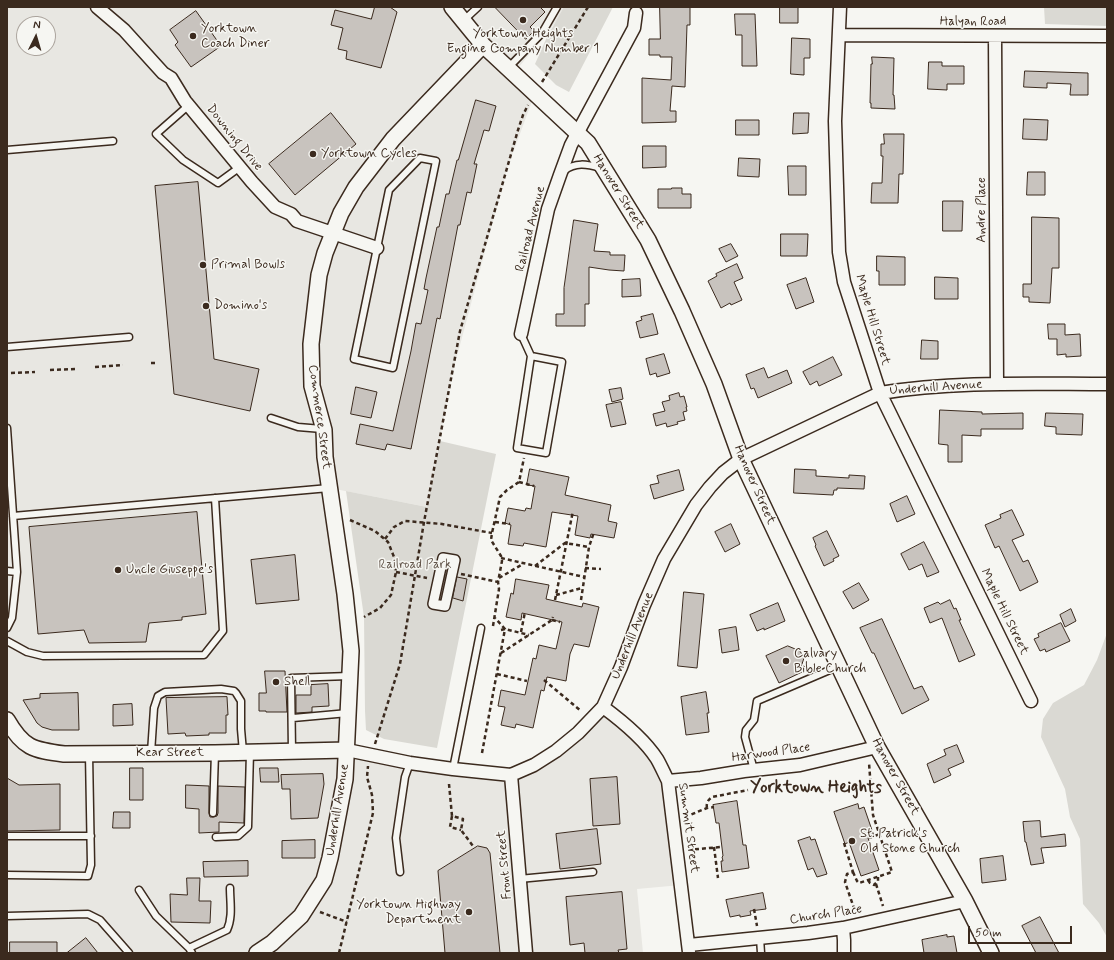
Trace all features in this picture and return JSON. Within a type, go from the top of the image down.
[{"type":"street","name":"Downing Drive","points":[[97,7],[124,30],[163,73],[171,78],[189,105],[252,182],[275,207],[291,214],[297,221],[377,248]]},
{"type":"street","points":[[452,7],[483,45]]},
{"type":"street","name":"Maple Hill Street","points":[[840,7],[835,121],[839,252],[844,282],[880,393],[1031,701]]},
{"type":"street","name":"Railroad Avenue","points":[[522,334],[548,209],[571,145],[634,28],[636,13]]},
{"type":"street","name":"Halyan Road","points":[[839,35],[1107,36]]},
{"type":"street","name":"Andre Place","points":[[995,36],[997,384]]},
{"type":"street","name":"Hanover Street","points":[[483,45],[588,143],[648,240],[682,311],[714,384],[741,459],[839,666],[873,748],[965,901],[991,953]]},
{"type":"street","name":"Commerce Street","points":[[347,750],[351,651],[346,594],[325,457],[324,430],[312,386],[311,344],[319,274],[333,233],[356,187],[393,139],[483,45]]},
{"type":"street","name":"Underhill Avenue","points":[[266,950],[301,916],[324,880],[330,858],[345,779],[347,750],[410,763],[512,775],[534,765],[556,752],[578,733],[603,707],[621,667],[664,559],[696,505],[705,493],[723,473],[741,459],[880,393],[904,389],[997,384],[1107,384]]},
{"type":"street","points":[[443,558],[455,560],[445,606],[433,604],[438,581],[443,558]]},
{"type":"street","name":"Summit Street","points":[[603,707],[620,719],[633,731],[656,758],[668,781],[689,949]]},
{"type":"street","name":"Kear Street","points":[[7,720],[14,733],[26,744],[42,751],[64,754],[347,750]]},
{"type":"street","name":"Harwood Place","points":[[668,781],[800,765],[873,748]]},
{"type":"street","name":"Front Street","points":[[512,775],[526,953]]},
{"type":"street","name":"Church Place","points":[[689,949],[760,938],[808,934],[843,928],[965,901]]},
{"type":"street","points":[[843,928],[844,953]]},
{"type":"lane","points":[[463,21],[478,7]]},
{"type":"lane","points":[[508,68],[542,33],[557,7]]},
{"type":"lane","points":[[189,105],[156,134],[183,160],[218,183],[240,167]]},
{"type":"lane","points":[[7,150],[113,141]]},
{"type":"lane","points":[[420,158],[436,161],[393,368],[354,359],[377,248],[389,190],[420,158]]},
{"type":"lane","points":[[561,173],[575,165],[586,164],[604,169]]},
{"type":"lane","points":[[522,334],[532,356],[517,448],[546,453],[562,362],[532,356]]},
{"type":"lane","points":[[7,347],[129,337]]},
{"type":"lane","points":[[271,418],[298,427],[324,430]]},
{"type":"lane","points":[[7,428],[17,572],[12,618],[7,628]]},
{"type":"lane","points":[[13,516],[330,488]]},
{"type":"lane","points":[[7,641],[27,652],[43,656],[204,655],[224,631],[215,498]]},
{"type":"lane","points":[[7,571],[17,572]]},
{"type":"lane","points":[[453,769],[481,628]]},
{"type":"lane","points":[[754,770],[746,737],[746,730],[754,720],[757,701],[839,666]]},
{"type":"lane","points":[[292,751],[292,678],[350,676]]},
{"type":"lane","points":[[152,753],[154,708],[158,696],[165,692],[221,689],[234,691],[236,693],[241,701],[241,729],[246,752],[248,827],[238,836],[216,837]]},
{"type":"lane","points":[[293,718],[348,713]]},
{"type":"lane","points":[[213,813],[215,753]]},
{"type":"lane","points":[[7,875],[88,876],[91,865],[89,754]]},
{"type":"lane","points":[[400,872],[396,838],[405,777],[410,763]]},
{"type":"lane","points":[[7,836],[91,836]]},
{"type":"lane","points":[[519,879],[593,872]]},
{"type":"lane","points":[[139,890],[156,916],[190,950],[227,930],[230,925],[231,916],[230,888]]},
{"type":"lane","points":[[7,916],[88,914],[100,920],[129,953]]},
{"type":"lane","points":[[760,938],[761,953]]},
{"type":"path","points":[[339,953],[373,813],[372,795],[367,777],[367,771],[400,664],[424,522],[460,331],[523,114],[588,7]]},
{"type":"path","points":[[151,363],[156,363]]},
{"type":"path","points":[[95,367],[123,365]]},
{"type":"path","points":[[50,370],[78,369]]},
{"type":"path","points":[[12,374],[36,372]]},
{"type":"path","points":[[493,626],[500,589],[498,578],[502,561],[491,540],[494,522],[500,496],[519,482],[524,456]]},
{"type":"path","points":[[519,482],[534,486]]},
{"type":"path","points":[[555,600],[572,511]]},
{"type":"path","points":[[350,520],[375,531],[385,539],[388,542],[394,557],[396,572],[391,595],[380,608],[364,617]]},
{"type":"path","points":[[385,539],[394,526],[405,521],[464,527],[492,533]]},
{"type":"path","points":[[494,522],[510,524]]},
{"type":"path","points":[[581,600],[589,547],[594,532]]},
{"type":"path","points":[[534,566],[565,543],[589,547]]},
{"type":"path","points":[[501,558],[584,577]]},
{"type":"path","points":[[498,578],[524,564]]},
{"type":"path","points":[[585,568],[601,569]]},
{"type":"path","points":[[396,572],[438,581]]},
{"type":"path","points":[[476,577],[498,582]]},
{"type":"path","points":[[556,596],[583,588]]},
{"type":"path","points":[[521,632],[525,612]]},
{"type":"path","points":[[494,618],[505,629]]},
{"type":"path","points":[[501,653],[552,619],[560,622]]},
{"type":"path","points":[[482,753],[505,629]]},
{"type":"path","points":[[501,630],[505,629],[529,635]]},
{"type":"path","points":[[497,674],[527,681]]},
{"type":"path","points":[[544,680],[581,711]]},
{"type":"path","points":[[844,843],[853,872],[859,883],[892,872],[874,815],[873,748]]},
{"type":"path","points":[[449,784],[452,816],[450,827],[461,830],[473,846]]},
{"type":"path","points":[[707,808],[706,805],[708,800],[712,797],[748,790]]},
{"type":"path","points":[[673,822],[707,808],[714,807]]},
{"type":"path","points":[[452,816],[463,819],[461,830]]},
{"type":"path","points":[[869,838],[880,834]]},
{"type":"path","points":[[714,847],[718,878]]},
{"type":"path","points":[[677,852],[720,847]]},
{"type":"path","points":[[853,872],[847,874],[845,882],[858,924]]},
{"type":"path","points":[[878,877],[876,884],[887,918]]},
{"type":"path","points":[[868,880],[870,883],[876,884]]},
{"type":"path","points":[[754,910],[760,938]]},
{"type":"path","points":[[320,912],[347,922]]},
{"type":"shaded area","points":[[7,7],[568,7],[514,73],[535,93],[507,169],[452,375],[427,507],[330,488],[349,627],[347,750],[511,775],[534,765],[603,707],[620,719],[668,781],[681,885],[637,889],[643,953],[7,953]]},
{"type":"green space","points":[[564,7],[613,7],[569,92],[556,85],[535,64],[547,37]]},
{"type":"green space","points":[[1044,7],[1107,7],[1107,26],[1045,24]]},
{"type":"green space","name":"Railroad Park","points":[[440,441],[496,454],[437,748],[384,739],[366,730],[364,617],[346,491],[427,507]]},
{"type":"green space","points":[[1107,633],[1107,937],[1099,923],[1083,904],[1080,839],[1070,817],[1065,789],[1041,737],[1043,719],[1053,703],[1084,685],[1097,660]]},
{"type":"building","points":[[375,7],[390,7],[397,12],[381,68],[346,59],[347,51],[338,49],[343,28],[331,25],[335,10],[371,19]]},
{"type":"building","name":"Yorktown Heights Engine Company Number 1","points":[[495,7],[540,7],[545,12],[530,27],[534,31],[526,39]]},
{"type":"building","points":[[660,7],[690,7],[690,25],[687,25],[685,87],[672,86],[670,111],[676,111],[676,122],[642,123],[642,78],[671,80],[672,57],[649,55],[649,39],[660,39]]},
{"type":"building","points":[[780,7],[798,7],[798,23],[780,23]]},
{"type":"building","name":"Yorktown Coach Diner","points":[[196,11],[221,46],[191,67],[175,45],[178,42],[170,30]]},
{"type":"building","points":[[735,14],[755,14],[757,66],[742,66],[742,35],[736,35]]},
{"type":"building","points":[[792,38],[810,39],[810,58],[804,58],[804,75],[791,74]]},
{"type":"building","points":[[872,57],[894,58],[893,95],[895,109],[871,108]]},
{"type":"building","points":[[929,62],[942,62],[942,66],[964,66],[964,84],[947,84],[947,90],[928,89]]},
{"type":"building","points":[[1025,71],[1088,73],[1088,95],[1070,95],[1071,84],[1047,83],[1047,88],[1024,87]]},
{"type":"building","points":[[476,100],[496,106],[489,131],[484,130],[474,164],[477,164],[471,193],[467,192],[460,225],[458,225],[440,319],[437,318],[411,449],[387,444],[385,450],[356,444],[360,424],[393,431],[416,323],[421,324],[428,290],[424,289],[437,227],[439,227],[446,194],[449,194],[457,160]]},
{"type":"building","name":"Yorktown Cycles","points":[[331,113],[356,144],[295,195],[269,164]]},
{"type":"building","points":[[794,113],[809,113],[808,133],[793,134]]},
{"type":"building","points":[[1024,119],[1048,120],[1047,140],[1023,139]]},
{"type":"building","points":[[736,120],[759,120],[759,135],[736,135]]},
{"type":"building","points":[[884,134],[904,134],[903,174],[899,174],[898,203],[871,203],[872,183],[882,183],[883,156],[881,156],[881,144],[884,144]]},
{"type":"building","points":[[643,146],[666,146],[666,167],[643,168]]},
{"type":"building","points":[[739,158],[760,159],[759,177],[738,176]]},
{"type":"building","points":[[788,166],[806,166],[806,195],[789,195]]},
{"type":"building","points":[[1028,172],[1045,172],[1045,195],[1027,195]]},
{"type":"building","points":[[198,182],[214,359],[259,369],[250,411],[174,394],[155,186]]},
{"type":"building","points":[[682,188],[682,194],[691,194],[691,208],[658,208],[658,189]]},
{"type":"building","points":[[943,201],[963,201],[962,231],[943,231]]},
{"type":"building","points":[[1032,217],[1059,218],[1059,268],[1052,268],[1050,303],[1029,302],[1029,297],[1023,297],[1023,284],[1031,284]]},
{"type":"building","points":[[574,220],[598,224],[594,251],[610,252],[610,255],[625,255],[624,271],[589,267],[589,304],[585,304],[585,326],[556,326],[556,314],[564,314],[564,288]]},
{"type":"building","points":[[781,234],[808,234],[807,256],[781,256]]},
{"type":"building","points":[[731,244],[738,256],[726,262],[719,249]]},
{"type":"building","points":[[877,256],[905,257],[905,285],[879,285]]},
{"type":"building","points":[[737,264],[743,278],[734,282],[742,300],[731,305],[730,303],[721,308],[708,281],[717,276],[716,274]]},
{"type":"building","points":[[935,277],[958,278],[958,299],[935,299]]},
{"type":"building","points":[[806,278],[814,302],[796,309],[787,285]]},
{"type":"building","points":[[640,279],[641,296],[622,297],[622,280]]},
{"type":"building","points":[[653,314],[658,334],[640,338],[636,322],[642,320],[641,317]]},
{"type":"building","points":[[1048,324],[1065,324],[1065,335],[1080,334],[1081,356],[1066,357],[1066,354],[1057,355],[1057,339],[1049,339]]},
{"type":"building","points":[[922,340],[938,341],[938,359],[921,359]]},
{"type":"building","points":[[664,354],[670,373],[657,377],[656,373],[650,375],[646,359]]},
{"type":"building","points":[[833,357],[842,375],[819,386],[817,381],[810,385],[803,372]]},
{"type":"building","points":[[764,368],[768,378],[787,370],[792,383],[758,398],[754,388],[751,389],[746,375]]},
{"type":"building","points":[[356,387],[377,392],[371,418],[351,414]]},
{"type":"building","points":[[621,388],[623,399],[612,402],[609,390]]},
{"type":"building","points":[[679,393],[680,397],[684,396],[687,407],[687,411],[683,412],[685,420],[667,427],[666,423],[656,426],[653,414],[665,411],[662,402],[670,400],[669,396]]},
{"type":"building","points":[[621,402],[626,424],[611,427],[606,405]]},
{"type":"building","points":[[940,410],[982,412],[982,414],[1023,413],[1023,429],[981,429],[981,436],[962,435],[962,462],[948,462],[948,445],[939,444]]},
{"type":"building","points":[[1046,413],[1083,414],[1082,435],[1056,434],[1056,427],[1045,426]]},
{"type":"building","points":[[530,469],[569,477],[565,495],[611,505],[608,521],[617,523],[614,538],[591,534],[590,538],[575,535],[578,516],[552,512],[546,547],[524,543],[523,546],[508,544],[511,525],[505,523],[508,508],[525,511],[526,508],[531,509],[535,486],[527,485]]},
{"type":"building","points":[[795,469],[816,470],[816,476],[849,478],[849,475],[865,476],[864,489],[837,488],[837,490],[834,490],[833,495],[794,493]]},
{"type":"building","points":[[679,470],[684,490],[654,499],[650,485],[659,483],[657,476]]},
{"type":"building","points":[[907,496],[915,514],[897,522],[890,504]]},
{"type":"building","points":[[1012,510],[1024,535],[1012,540],[1023,562],[1028,560],[1038,582],[1020,591],[999,546],[995,548],[985,525],[1001,518],[1000,515]]},
{"type":"building","name":"Uncle Giuseppe's","points":[[197,512],[206,614],[182,617],[182,620],[149,623],[146,642],[89,643],[84,630],[38,634],[29,527]]},
{"type":"building","points":[[731,524],[740,544],[725,552],[715,532]]},
{"type":"building","points":[[827,531],[839,556],[833,559],[834,561],[824,566],[813,538]]},
{"type":"building","points":[[924,542],[939,572],[927,577],[922,564],[909,570],[901,554]]},
{"type":"building","points":[[295,555],[299,600],[256,604],[251,560]]},
{"type":"building","points":[[457,577],[467,579],[463,601],[453,598]]},
{"type":"building","points":[[516,579],[549,585],[546,599],[582,607],[583,603],[599,607],[589,647],[574,644],[570,654],[566,681],[547,677],[544,691],[541,690],[533,728],[516,724],[515,728],[501,725],[505,707],[498,706],[501,690],[525,695],[533,658],[536,659],[539,645],[556,649],[562,622],[522,613],[521,620],[506,617],[511,593],[513,594]]},
{"type":"building","points":[[859,583],[869,600],[853,609],[843,592]]},
{"type":"building","points":[[684,592],[704,594],[697,668],[678,666]]},
{"type":"building","points":[[950,600],[954,609],[956,608],[961,620],[959,620],[975,655],[959,662],[942,618],[930,623],[924,608],[938,602],[940,604]]},
{"type":"building","points":[[778,603],[785,621],[764,630],[764,628],[757,631],[750,615]]},
{"type":"building","points":[[1071,609],[1076,621],[1065,627],[1060,615]]},
{"type":"building","points":[[882,619],[914,689],[922,686],[929,700],[902,714],[874,653],[872,653],[860,628]]},
{"type":"building","points":[[1061,623],[1070,641],[1046,652],[1045,649],[1040,651],[1034,639],[1039,637],[1038,634]]},
{"type":"building","points":[[736,627],[739,650],[722,653],[719,630]]},
{"type":"building","name":"Calvary Bible Church","points":[[788,646],[800,651],[804,658],[801,667],[802,672],[779,683],[766,656]]},
{"type":"building","name":"Shell","points":[[265,671],[285,671],[287,712],[259,711],[259,693],[266,693]]},
{"type":"building","points":[[328,684],[329,706],[312,707],[312,712],[296,713],[296,695],[311,695],[311,685]]},
{"type":"building","points":[[706,692],[709,713],[707,713],[709,732],[686,735],[681,697]]},
{"type":"building","points":[[78,693],[79,730],[52,730],[42,727],[37,723],[23,700],[40,698],[40,694]]},
{"type":"building","points":[[227,697],[228,715],[226,715],[226,733],[209,733],[209,735],[186,736],[185,733],[168,734],[166,698]]},
{"type":"building","points":[[132,704],[133,725],[113,726],[113,705]]},
{"type":"building","points":[[957,745],[964,762],[948,769],[951,775],[934,783],[927,764],[946,755],[944,750]]},
{"type":"building","points":[[130,768],[143,768],[143,800],[130,800]]},
{"type":"building","points":[[260,768],[278,768],[279,782],[261,782]]},
{"type":"building","points":[[323,774],[324,784],[318,818],[291,819],[290,789],[282,789],[281,775]]},
{"type":"building","points":[[617,777],[620,824],[593,826],[590,779]]},
{"type":"building","points":[[7,778],[19,785],[60,784],[60,830],[7,831]]},
{"type":"building","points":[[186,785],[209,786],[210,817],[217,816],[218,813],[218,786],[245,787],[244,823],[219,822],[219,832],[199,833],[199,809],[186,808]]},
{"type":"building","points":[[737,801],[743,845],[746,845],[749,868],[722,872],[721,861],[723,861],[723,856],[719,823],[716,823],[713,805]]},
{"type":"building","name":"St. Patrick's Old Stone Church","points":[[858,804],[859,809],[864,807],[874,836],[868,838],[879,870],[861,876],[849,842],[845,844],[834,812]]},
{"type":"building","points":[[114,812],[130,812],[130,828],[113,828]]},
{"type":"building","points":[[1040,821],[1041,837],[1065,834],[1066,846],[1041,848],[1044,863],[1031,865],[1025,842],[1023,822]]},
{"type":"building","points":[[597,829],[601,864],[560,869],[556,834]]},
{"type":"building","points":[[810,837],[811,840],[815,839],[827,874],[817,877],[813,868],[808,870],[798,841]]},
{"type":"building","points":[[315,840],[315,858],[282,858],[282,841]]},
{"type":"building","name":"Yorktown Highway Department","points":[[478,846],[487,848],[490,853],[500,953],[445,953],[438,871]]},
{"type":"building","points":[[1003,856],[1006,880],[982,883],[980,859]]},
{"type":"building","points":[[248,861],[248,876],[204,877],[203,862]]},
{"type":"building","points":[[187,878],[200,878],[199,901],[211,901],[210,923],[171,922],[170,894],[187,895]]},
{"type":"building","points":[[622,892],[627,949],[618,950],[619,953],[585,953],[584,943],[570,945],[566,897]]},
{"type":"building","points":[[763,893],[766,909],[750,911],[751,915],[730,917],[726,900]]},
{"type":"building","points":[[1040,917],[1059,953],[1036,953],[1022,926]]},
{"type":"building","points":[[947,935],[947,937],[954,936],[957,953],[924,953],[922,940]]},
{"type":"building","points":[[86,938],[98,953],[67,953]]},
{"type":"building","points":[[10,942],[57,942],[57,953],[10,953]]},
{"type":"place","name":"Yorktown Heights Engine Company Number 1","points":[[523,20]]},
{"type":"place","name":"Yorktown Coach Diner","points":[[193,36]]},
{"type":"place","name":"Yorktown Cycles","points":[[313,154]]},
{"type":"place","name":"Primal Bowls","points":[[203,265]]},
{"type":"place","name":"Domino's","points":[[206,306]]},
{"type":"place","name":"Uncle Giuseppe's","points":[[118,570]]},
{"type":"place","name":"Calvary Bible Church","points":[[786,661]]},
{"type":"place","name":"Shell","points":[[276,682]]},
{"type":"place","name":"St. Patrick's Old Stone Church","points":[[852,841]]},
{"type":"place","name":"Yorktown Highway Department","points":[[469,912]]},
{"type":"district","name":"Yorktown Heights","points":[[816,788]]}]
